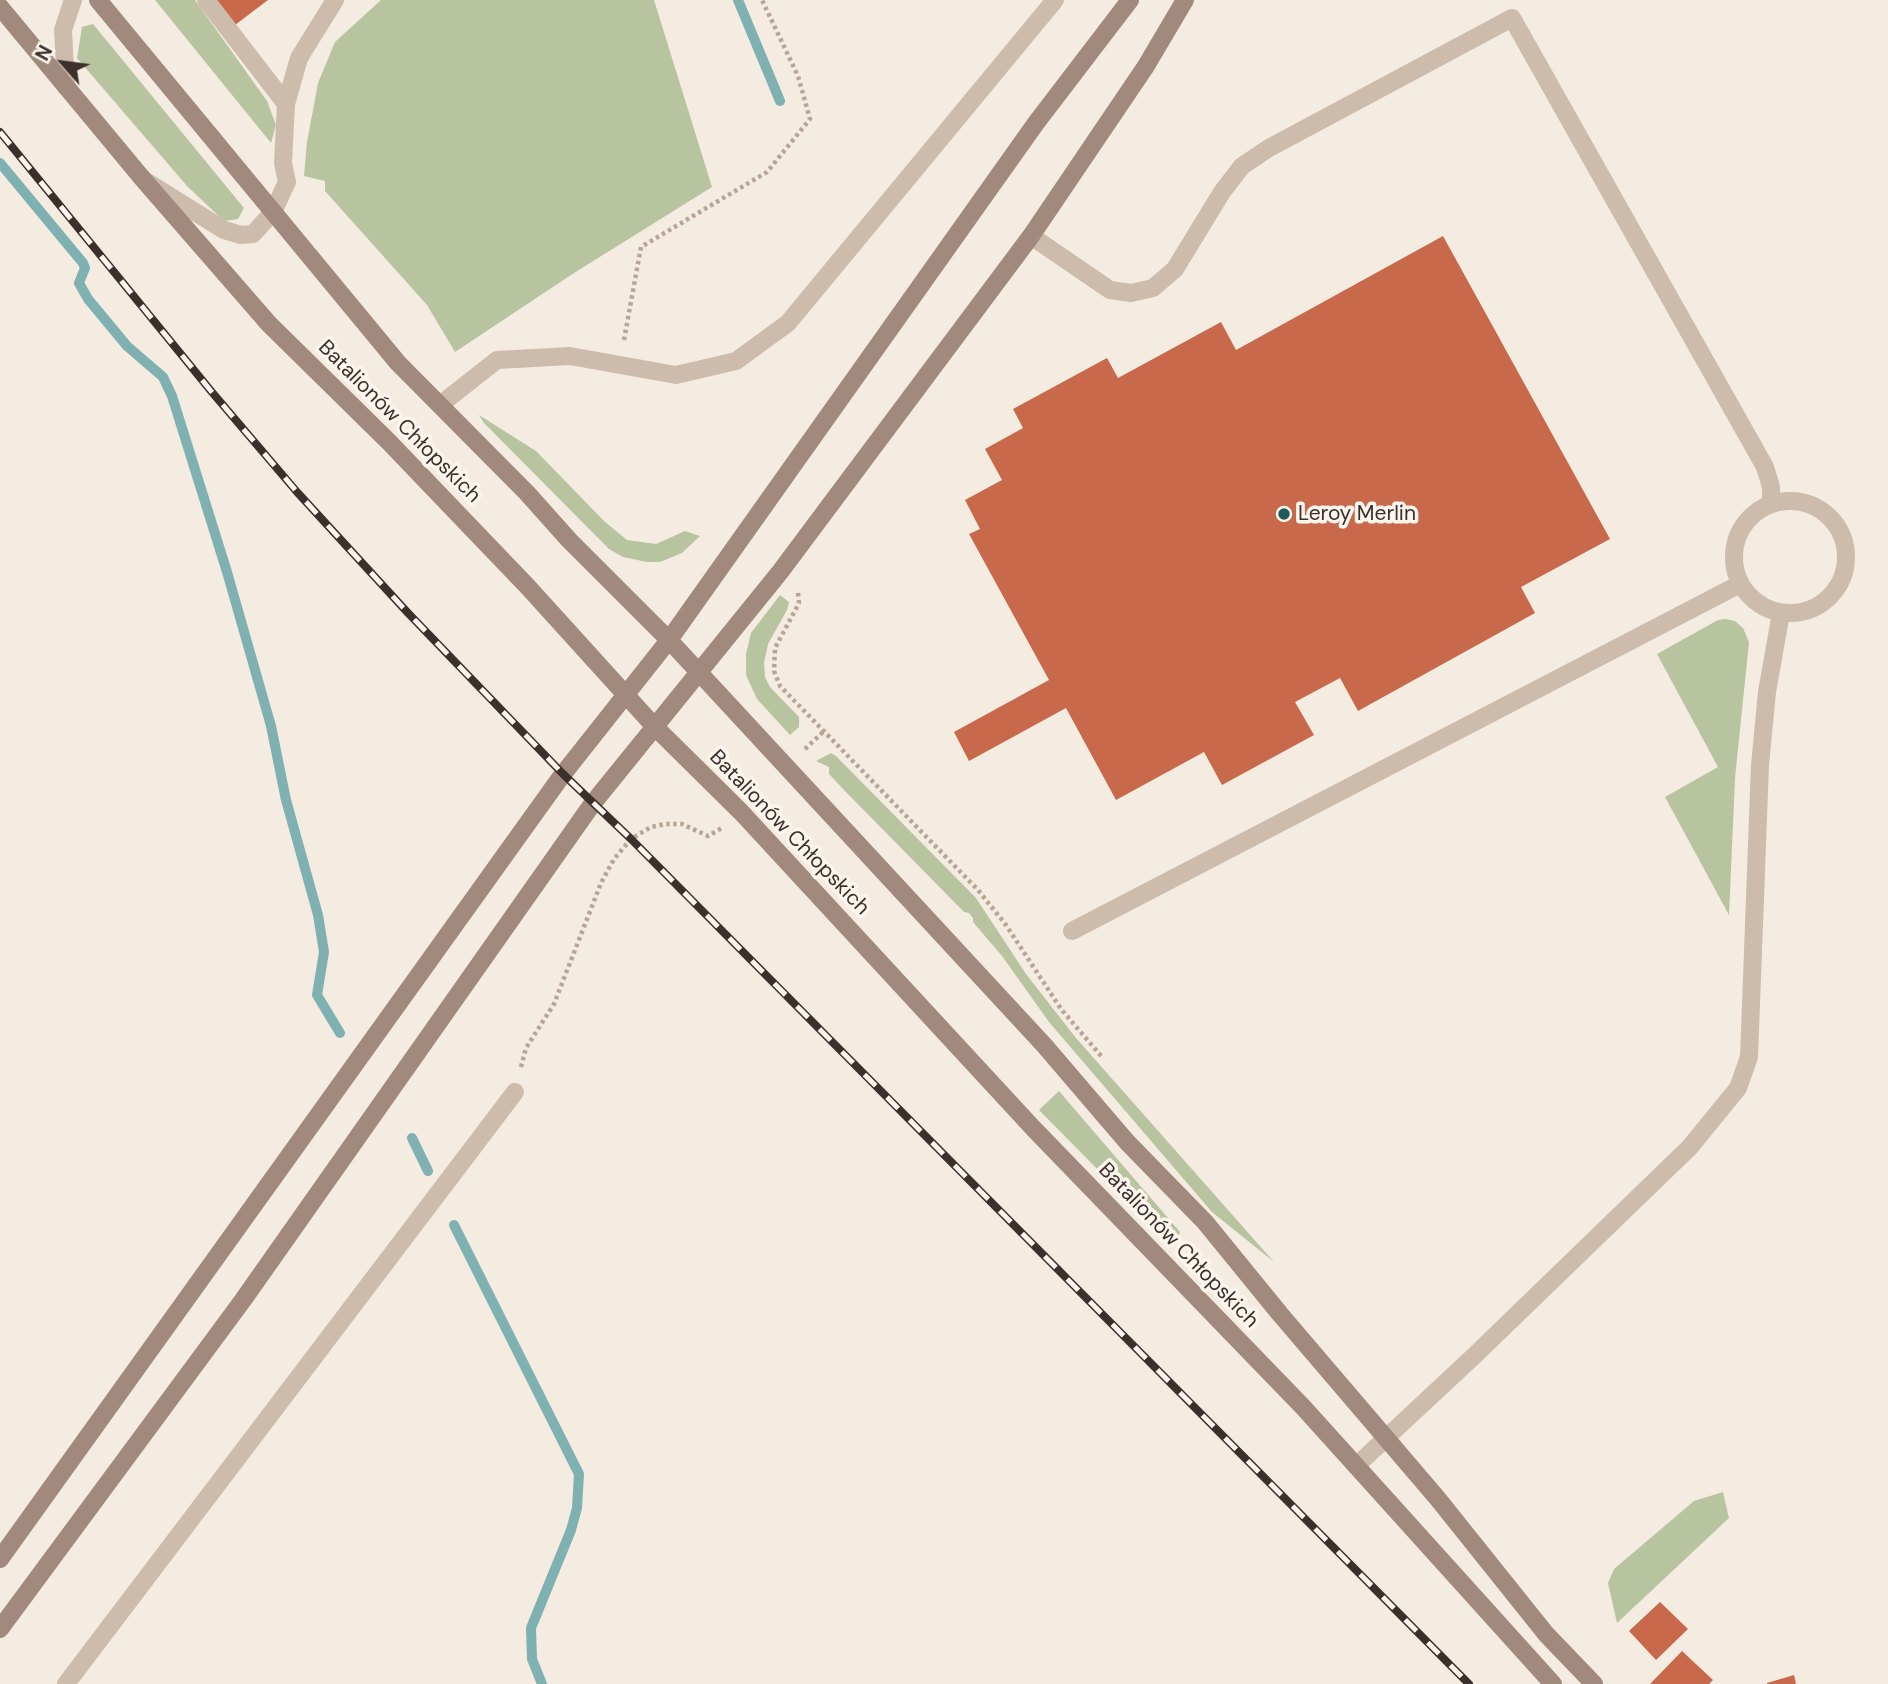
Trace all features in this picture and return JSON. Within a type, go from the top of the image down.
[{"type":"main road","name":"Batalionów Chłopskich","points":[[98,0],[398,363],[441,404],[569,540],[700,673],[1035,1035],[1127,1142],[1205,1222],[1546,1634],[1594,1684]]},
{"type":"main road","points":[[0,1559],[563,774],[668,639],[1036,123],[1130,0]]},
{"type":"main road","points":[[0,1629],[243,1300],[593,803],[780,572],[1031,236],[1146,66],[1185,0]]},
{"type":"main road","name":"Batalionów Chłopskich","points":[[0,6],[142,178],[269,324],[389,442],[654,726],[741,812],[1034,1128],[1356,1466],[1553,1684]]},
{"type":"lane","points":[[66,87],[63,30],[73,0]]},
{"type":"lane","points":[[206,0],[286,104]]},
{"type":"lane","points":[[142,178],[224,230],[241,235],[253,234],[272,212],[286,182],[283,163],[286,104],[299,58],[335,0]]},
{"type":"lane","points":[[441,404],[497,360],[570,356],[676,375],[736,361],[788,323],[1055,0]]},
{"type":"lane","points":[[1031,236],[1110,290],[1131,293],[1153,288],[1175,270],[1222,192],[1242,166],[1269,148],[1512,18],[1765,467],[1772,503]]},
{"type":"lane","points":[[1788,500],[1805,502],[1820,509],[1833,520],[1842,533],[1846,568],[1840,584],[1829,598],[1815,608],[1798,613],[1781,613],[1765,608],[1750,598],[1740,584],[1734,569],[1733,552],[1737,536],[1745,522],[1772,503],[1788,500]]},
{"type":"lane","points":[[1072,931],[1740,584]]},
{"type":"lane","points":[[1356,1466],[1690,1147],[1738,1088],[1749,1058],[1760,765],[1781,613]]},
{"type":"lane","points":[[66,1684],[515,1092]]},
{"type":"path","points":[[620,365],[641,247],[767,173],[810,119],[798,76],[762,0]]},
{"type":"path","points":[[798,590],[799,603],[775,648],[774,671],[780,687],[978,891],[1006,925],[1061,1009],[1101,1058]]},
{"type":"path","points":[[804,750],[824,731]]},
{"type":"path","points":[[515,1092],[526,1048],[554,1004],[601,883],[614,859],[631,839],[651,827],[682,824],[708,836],[726,826]]},
{"type":"green space","points":[[155,0],[195,0],[267,101],[276,125],[271,143]]},
{"type":"green space","points":[[381,0],[654,0],[712,187],[574,273],[455,352],[427,305],[325,191],[325,181],[304,176],[318,83],[335,42]]},
{"type":"green space","points":[[93,24],[244,208],[238,219],[224,221],[187,186],[77,58],[82,27]]},
{"type":"green space","points":[[479,415],[536,451],[604,521],[627,540],[656,544],[685,531],[700,536],[682,553],[660,562],[623,557],[609,549]]},
{"type":"green space","points":[[780,595],[789,602],[768,644],[764,663],[765,677],[770,687],[799,717],[799,727],[790,735],[757,699],[746,675],[746,654],[751,633]]},
{"type":"green space","points":[[1718,620],[1735,621],[1743,628],[1749,642],[1735,778],[1729,915],[1665,797],[1718,767],[1657,654]]},
{"type":"green space","points":[[831,753],[976,898],[1026,974],[1076,1038],[1274,1262],[1212,1212],[1049,1022],[1002,956],[973,922],[969,913],[964,912],[844,790],[829,774],[829,767],[816,761]]},
{"type":"green space","points":[[1059,1091],[1180,1232],[1177,1242],[1173,1244],[1168,1241],[1039,1110]]},
{"type":"green space","points":[[1723,1492],[1729,1518],[1617,1623],[1608,1583],[1614,1569],[1694,1501]]},
{"type":"building","points":[[216,0],[268,0],[235,25]]},
{"type":"building","name":"Leroy Merlin","points":[[1443,236],[1610,539],[1521,587],[1535,613],[1358,711],[1340,678],[1295,702],[1314,735],[1222,785],[1204,752],[1116,800],[1066,708],[969,761],[954,732],[1049,680],[969,534],[980,529],[965,500],[1002,480],[985,449],[1023,428],[1013,409],[1107,358],[1118,378],[1221,322],[1236,350]]},
{"type":"building","points":[[1660,1602],[1688,1629],[1656,1660],[1629,1631]]},
{"type":"building","points":[[1682,1651],[1713,1680],[1709,1684],[1650,1684]]},
{"type":"building","points":[[1794,1675],[1796,1684],[1767,1684],[1767,1683]]},
{"type":"waterway","points":[[738,0],[780,101]]},
{"type":"waterway","points":[[0,163],[83,263],[85,268],[79,283],[88,299],[127,346],[163,377],[172,396],[227,572],[271,726],[286,800],[318,915],[324,952],[317,995],[340,1033]]},
{"type":"waterway","points":[[412,1138],[428,1171]]},
{"type":"waterway","points":[[454,1225],[579,1474],[577,1508],[571,1530],[531,1628],[532,1659],[542,1684]]},
{"type":"railway","points":[[0,132],[211,391],[297,492],[408,613],[563,774],[631,839],[1469,1684]]},
{"type":"place","name":"Leroy Merlin","points":[[1284,514]]}]
